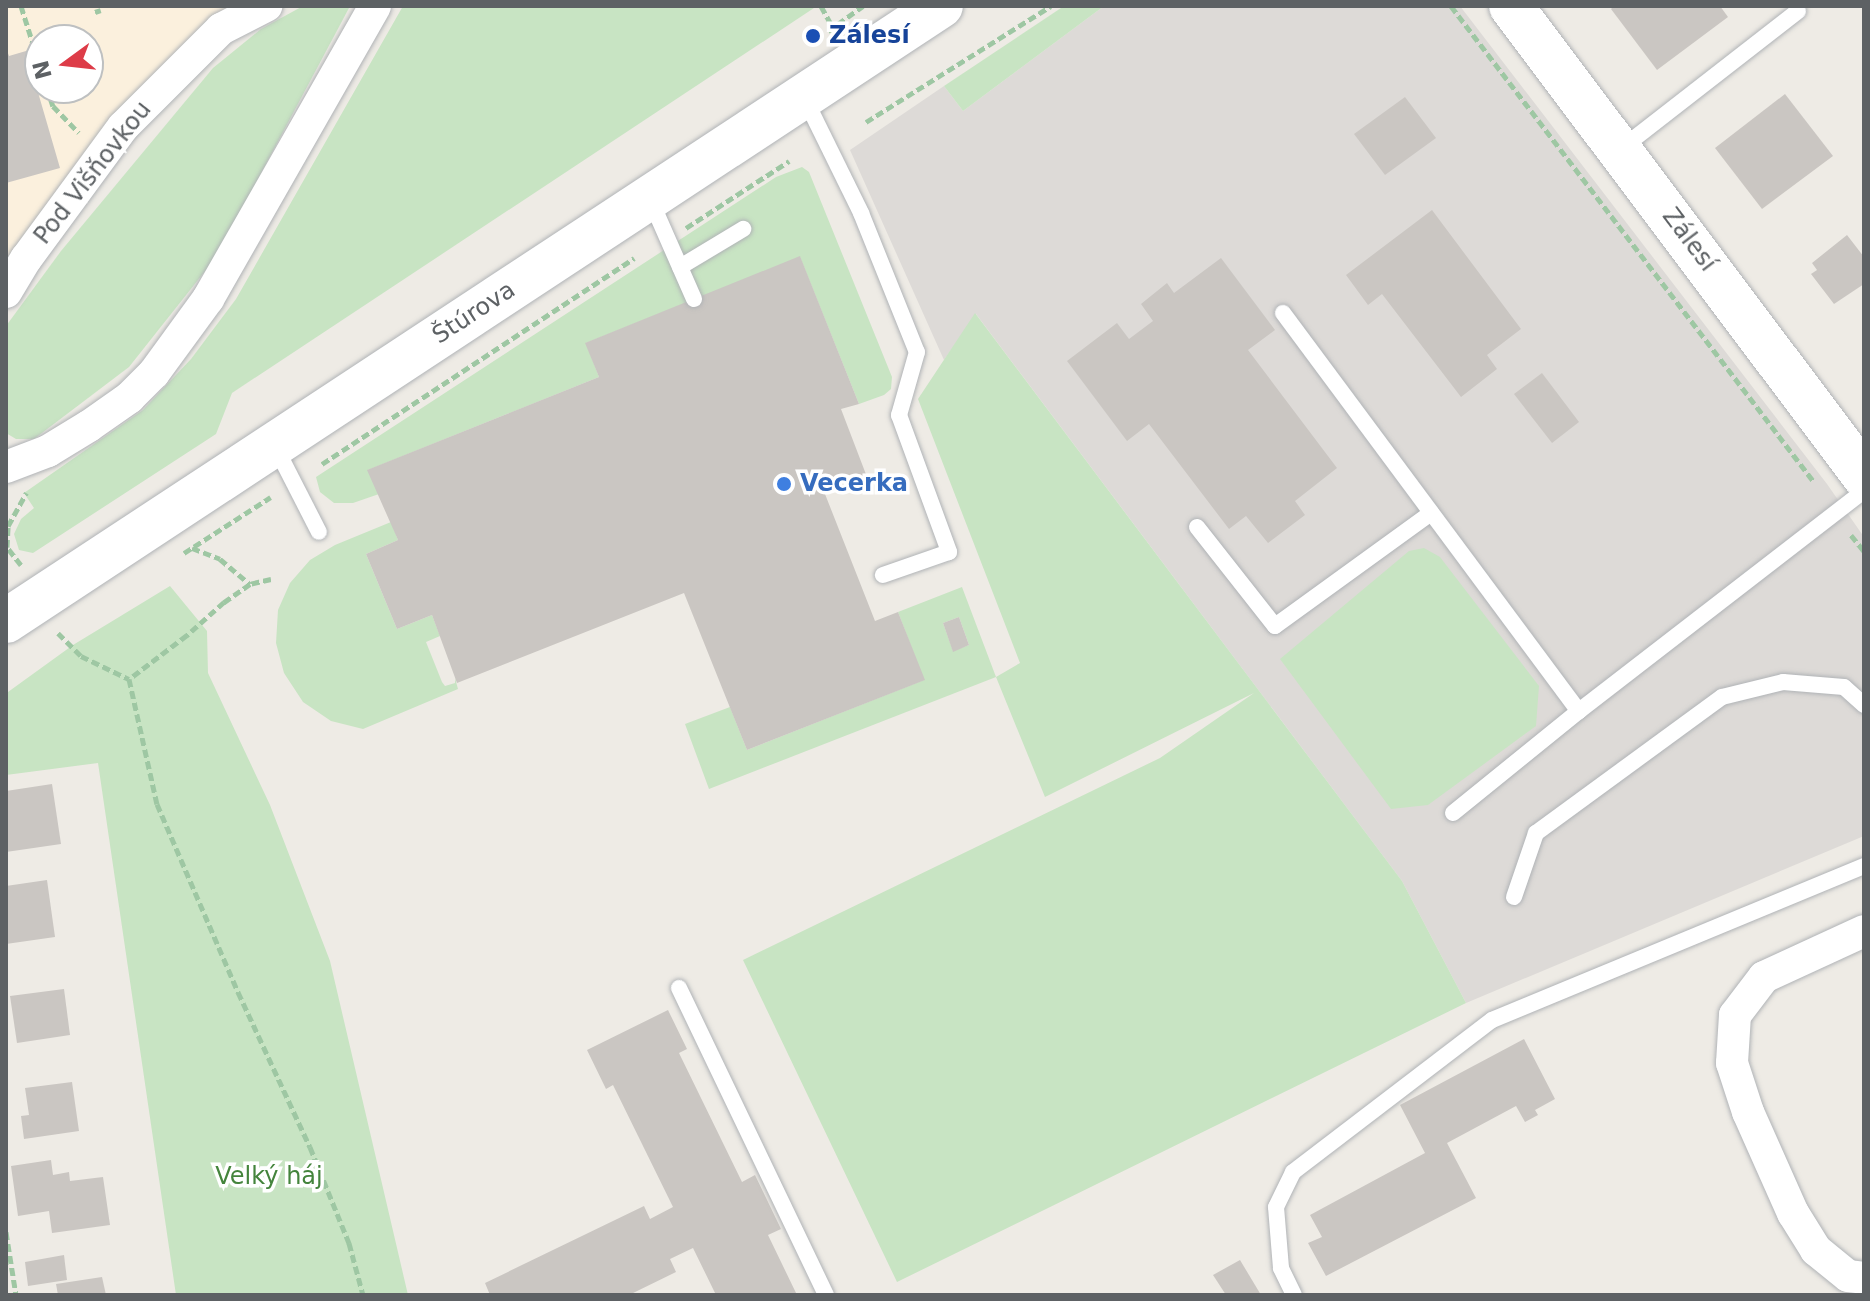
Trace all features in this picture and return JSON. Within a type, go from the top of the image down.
[{"type":"street","name":"Pod Višňovkou","points":[[6,292],[26,259],[123,127],[221,29],[266,6]]},
{"type":"street","points":[[6,467],[48,451],[89,426],[129,398],[154,373],[208,299],[375,6]]},
{"type":"street","name":"Štúrova","points":[[19,611],[941,6]]},
{"type":"street","name":"Zálesí","points":[[1511,6],[1864,476]]},
{"type":"street","points":[[1864,931],[1764,977],[1735,1015],[1732,1063],[1748,1112],[1793,1213],[1816,1250],[1848,1276],[1864,1278]]},
{"type":"lane","points":[[1621,149],[1798,11]]},
{"type":"lane","points":[[804,97],[861,213],[917,352],[899,415],[949,552],[883,575]]},
{"type":"lane","points":[[650,199],[694,299]]},
{"type":"lane","points":[[680,267],[743,229]]},
{"type":"lane","points":[[1283,313],[1579,711]]},
{"type":"lane","points":[[273,443],[319,532]]},
{"type":"lane","points":[[1453,813],[1579,711],[1864,491]]},
{"type":"lane","points":[[1197,527],[1275,626],[1431,513]]},
{"type":"lane","points":[[1514,897],[1536,833],[1722,697],[1783,682],[1844,687],[1864,705]]},
{"type":"lane","points":[[1294,1295],[1281,1268],[1276,1207],[1293,1172],[1492,1020],[1864,866]]},
{"type":"lane","points":[[679,988],[826,1295]]},
{"type":"path","points":[[821,6],[833,28]]},
{"type":"path","points":[[866,122],[1051,6]]},
{"type":"path","points":[[1451,6],[1814,482]]},
{"type":"path","points":[[52,104],[102,157]]},
{"type":"path","points":[[683,230],[789,161]]},
{"type":"path","points":[[322,464],[634,258]]},
{"type":"path","points":[[1851,535],[1864,551]]},
{"type":"path","points":[[192,548],[220,559],[250,584]]},
{"type":"path","points":[[129,679],[250,584],[271,579]]},
{"type":"path","points":[[19,611],[81,656],[129,679]]},
{"type":"path","points":[[129,679],[157,804],[238,992],[310,1147],[349,1243],[363,1295]]},
{"type":"path","points":[[6,1232],[16,1295]]},
{"type":"shaded area","points":[[6,6],[269,6],[177,56],[6,259]]},
{"type":"shaded area","points":[[1104,6],[1460,6],[1827,484],[1864,537],[1864,836],[1466,1003],[1402,881],[976,314],[944,360],[850,150],[944,86],[963,111]]},
{"type":"green space","points":[[303,6],[349,8],[217,256],[129,367],[34,439],[16,439],[6,433],[6,326],[61,251],[213,68],[261,29]]},
{"type":"green space","points":[[403,6],[817,6],[232,393],[216,434],[33,553],[19,550],[14,534],[21,519],[34,508],[24,493],[143,410],[191,359],[236,299]]},
{"type":"green space","points":[[1064,6],[1104,6],[963,111],[944,86]]},
{"type":"green space","points":[[802,167],[809,172],[892,377],[891,389],[884,395],[859,404],[800,257],[586,343],[599,377],[368,470],[379,494],[353,503],[334,503],[320,492],[316,477],[776,177]]},
{"type":"green space","points":[[975,313],[1402,881],[1466,1003],[897,1282],[743,960],[1160,758],[1254,693],[1045,797],[996,677],[1020,663],[918,399]]},
{"type":"green space","points":[[391,522],[398,540],[366,554],[397,629],[432,615],[440,636],[426,642],[442,682],[445,686],[455,683],[455,678],[458,689],[363,729],[331,721],[303,702],[284,673],[276,643],[278,610],[290,583],[310,560],[335,545]]},
{"type":"green space","points":[[1424,548],[1440,557],[1539,686],[1536,726],[1428,805],[1391,809],[1280,659],[1409,551]]},
{"type":"green space","name":"Velký háj","points":[[170,586],[207,631],[208,673],[270,805],[330,961],[408,1295],[176,1295],[98,763],[6,775],[8,692],[73,645]]},
{"type":"green space","points":[[962,587],[996,677],[709,789],[685,724],[730,707],[747,750],[924,680],[898,612]],"holes":[[[959,617],[969,645],[953,651],[943,623]]]},
{"type":"building","points":[[1614,6],[1720,6],[1728,17],[1657,70],[1611,9]]},
{"type":"building","points":[[6,48],[9,56],[24,52],[24,104],[41,104],[60,168],[6,183]]},
{"type":"building","points":[[1785,94],[1833,156],[1762,209],[1715,148]]},
{"type":"building","points":[[1405,97],[1436,138],[1385,175],[1354,134]]},
{"type":"building","points":[[1432,210],[1521,329],[1487,355],[1497,369],[1461,397],[1382,294],[1368,305],[1346,275]]},
{"type":"building","points":[[1847,235],[1864,257],[1864,284],[1834,304],[1811,274],[1817,270],[1812,263]]},
{"type":"building","points":[[800,256],[859,404],[841,409],[867,477],[825,494],[875,621],[898,612],[925,680],[747,750],[684,593],[457,683],[432,615],[397,629],[366,554],[398,540],[367,470],[599,377],[585,343]]},
{"type":"building","points":[[1221,258],[1275,330],[1248,350],[1337,468],[1295,501],[1305,515],[1268,543],[1246,516],[1229,529],[1149,424],[1127,441],[1067,361],[1117,323],[1129,339],[1153,321],[1141,304],[1167,283],[1174,293]]},
{"type":"building","points":[[1542,373],[1579,422],[1552,443],[1514,394]]},
{"type":"building","points":[[959,617],[969,645],[953,652],[943,623]]},
{"type":"building","points":[[52,784],[61,844],[6,852],[6,791]]},
{"type":"building","points":[[47,880],[55,937],[6,944],[6,886]]},
{"type":"building","points":[[64,989],[70,1035],[17,1043],[10,996]]},
{"type":"building","points":[[668,1010],[687,1049],[679,1053],[742,1182],[755,1175],[781,1229],[768,1235],[797,1295],[716,1295],[693,1248],[670,1259],[676,1272],[629,1295],[490,1295],[485,1283],[644,1206],[650,1219],[673,1207],[613,1085],[606,1089],[587,1050]]},
{"type":"building","points":[[1524,1039],[1555,1099],[1535,1110],[1538,1115],[1525,1122],[1516,1106],[1447,1143],[1476,1198],[1326,1276],[1308,1243],[1322,1237],[1310,1215],[1425,1153],[1400,1105]]},
{"type":"building","points":[[72,1082],[79,1131],[24,1139],[21,1116],[29,1115],[25,1088]]},
{"type":"building","points":[[51,1160],[53,1175],[69,1172],[70,1181],[103,1177],[110,1225],[52,1233],[49,1211],[18,1216],[11,1166]]},
{"type":"building","points":[[64,1255],[67,1280],[28,1286],[25,1262]]},
{"type":"building","points":[[1240,1260],[1261,1295],[1226,1295],[1213,1275]]},
{"type":"building","points":[[102,1277],[106,1295],[58,1295],[56,1284]]},
{"type":"place","name":"Zálesí","points":[[813,36]]},
{"type":"place","name":"Vecerka","points":[[784,484]]}]
